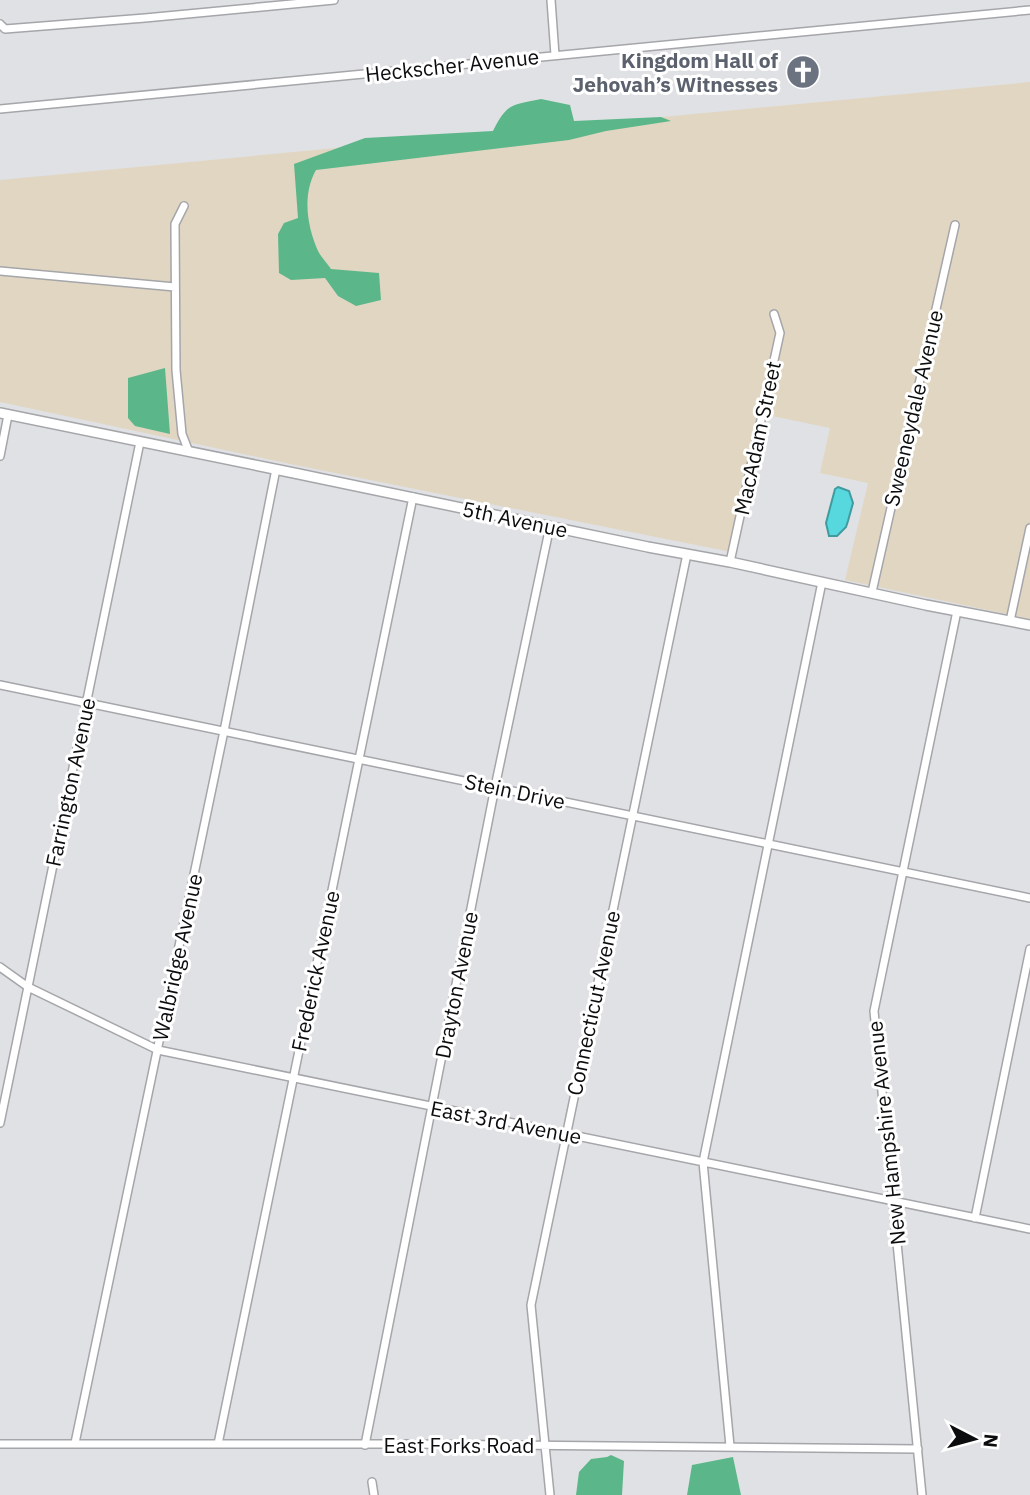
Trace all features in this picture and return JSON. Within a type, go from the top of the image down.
[{"type":"main road","name":"5th Avenue","points":[[4,414],[1030,625]]},
{"type":"street","points":[[3,26],[145,18],[334,0]]},
{"type":"street","points":[[551,0],[555,55]]},
{"type":"street","name":"Heckscher Avenue","points":[[0,108],[1030,9]]},
{"type":"street","points":[[184,206],[175,224],[176,370],[182,434],[189,452]]},
{"type":"street","name":"Sweeneydale Avenue","points":[[872,592],[955,225]]},
{"type":"street","points":[[0,271],[175,287]]},
{"type":"street","name":"MacAdam Street","points":[[730,562],[780,333],[774,314]]},
{"type":"street","points":[[0,456],[4,414]]},
{"type":"street","name":"Farrington Avenue","points":[[0,1123],[140,442]]},
{"type":"street","name":"Walbridge Avenue","points":[[75,1443],[276,469]]},
{"type":"street","name":"Frederick Avenue","points":[[218,1444],[413,497]]},
{"type":"street","name":"Drayton Avenue","points":[[365,1444],[495,787],[550,526]]},
{"type":"street","points":[[1010,621],[1030,528]]},
{"type":"street","name":"Connecticut Avenue","points":[[550,1495],[531,1304],[687,554]]},
{"type":"street","points":[[730,1446],[703,1162],[822,582]]},
{"type":"street","name":"New Hampshire Avenue","points":[[922,1495],[874,1011],[957,611]]},
{"type":"street","name":"Stein Drive","points":[[0,685],[1030,898]]},
{"type":"street","points":[[975,1218],[1030,949]]},
{"type":"street","name":"East 3rd Avenue","points":[[0,967],[28,987],[158,1050],[1030,1229]]},
{"type":"street","name":"East Forks Road","points":[[0,1444],[918,1449]]},
{"type":"street","points":[[372,1482],[374,1495]]},
{"type":"shaded area","points":[[1030,82],[1030,619],[845,580],[868,483],[820,473],[830,428],[762,414],[731,552],[295,465],[0,402],[0,180]]},
{"type":"green space","points":[[541,99],[570,105],[574,121],[661,117],[671,121],[569,140],[316,170],[309,190],[308,210],[318,251],[331,269],[379,273],[381,300],[356,306],[338,296],[325,278],[291,280],[279,273],[278,234],[284,223],[298,218],[294,164],[365,138],[493,131],[502,115],[511,107]]},
{"type":"green space","points":[[165,368],[170,434],[135,426],[128,418],[128,378]]},
{"type":"green space","points":[[611,1455],[624,1461],[622,1495],[576,1495],[579,1472],[591,1459]]},
{"type":"green space","points":[[733,1457],[741,1495],[687,1495],[692,1465]]},
{"type":"water","points":[[838,487],[849,491],[853,503],[846,527],[837,536],[829,536],[826,523],[835,489]]},
{"type":"place","name":"Kingdom Hall of Jehovah’s Witnesses","points":[[803,72]]}]
